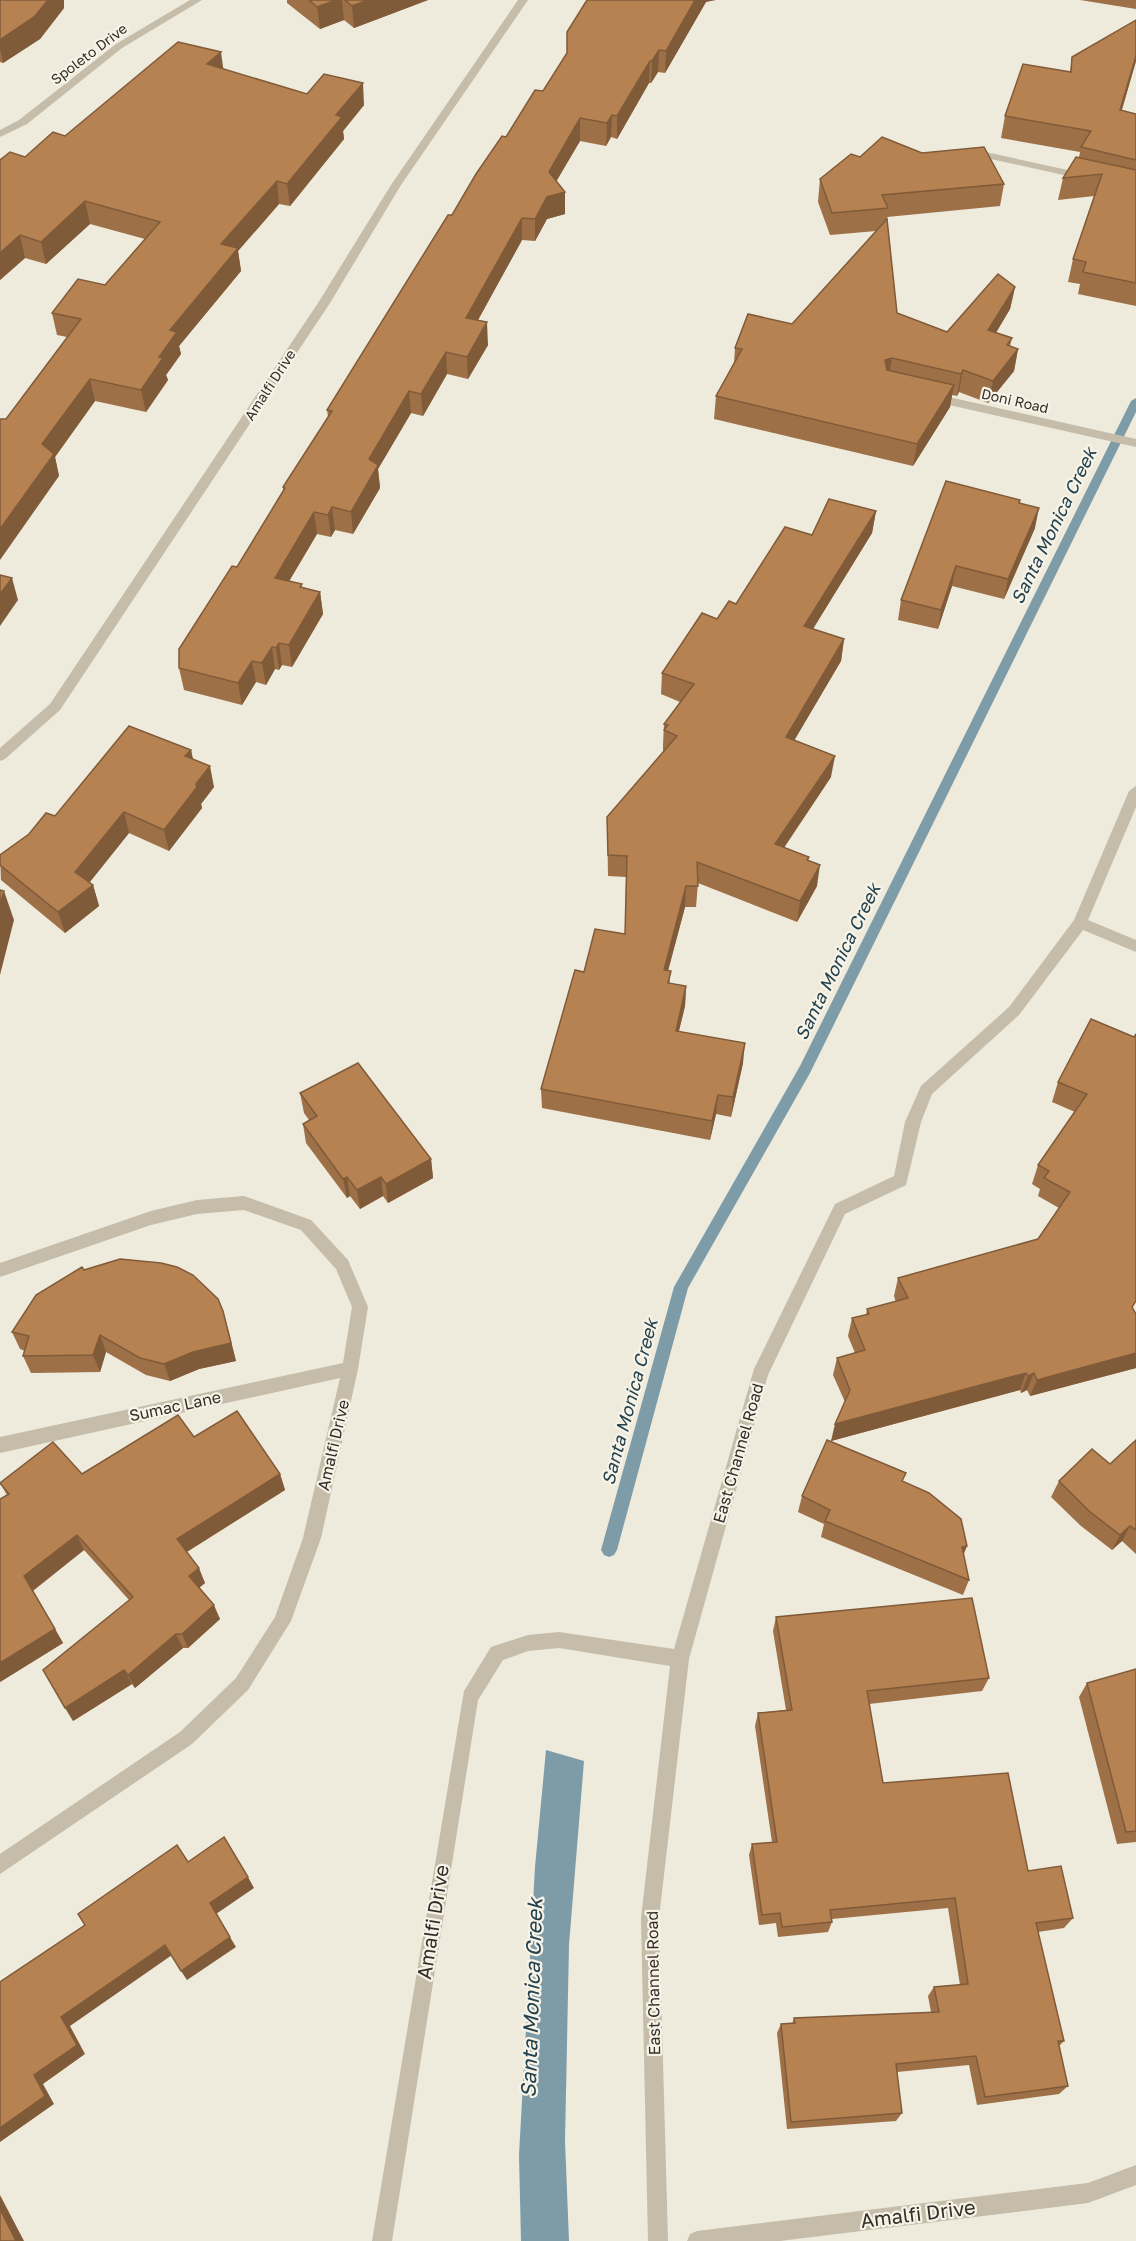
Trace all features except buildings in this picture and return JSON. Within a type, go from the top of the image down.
[{"type":"street","name":"Spoleto Drive","points":[[0,135],[23,122],[119,46],[197,0]]},
{"type":"street","name":"Amalfi Drive","points":[[0,756],[55,707],[317,313],[396,185],[523,0]]},
{"type":"street","points":[[972,152],[1101,180]]},
{"type":"street","name":"Doni Road","points":[[922,395],[1095,435],[1136,442]]},
{"type":"street","name":"East Channel Road","points":[[658,2241],[650,1918],[680,1659],[760,1374],[840,1209],[901,1180],[913,1122],[926,1090],[1014,1011],[1080,923],[1136,791]]},
{"type":"street","points":[[1080,923],[1136,946]]},
{"type":"street","name":"Amalfi Drive","points":[[0,1270],[151,1218],[197,1208],[244,1203],[306,1225],[342,1265],[360,1307],[350,1369],[312,1538],[282,1621],[242,1684],[186,1738],[0,1865]]},
{"type":"street","name":"Sumac Lane","points":[[0,1445],[350,1369]]},
{"type":"street","name":"Amalfi Drive","points":[[382,2241],[470,1697],[497,1653],[528,1642],[560,1640],[680,1659]]},
{"type":"street","name":"Amalfi Drive","points":[[697,2241],[1088,2193],[1136,2175]]},
{"type":"water","points":[[546,1750],[584,1761],[569,1945],[565,2141],[569,2241],[521,2241],[519,2155],[535,1867]]},
{"type":"waterway","name":"Santa Monica Creek","points":[[609,1550],[681,1287],[805,1069],[1136,401]]}]
